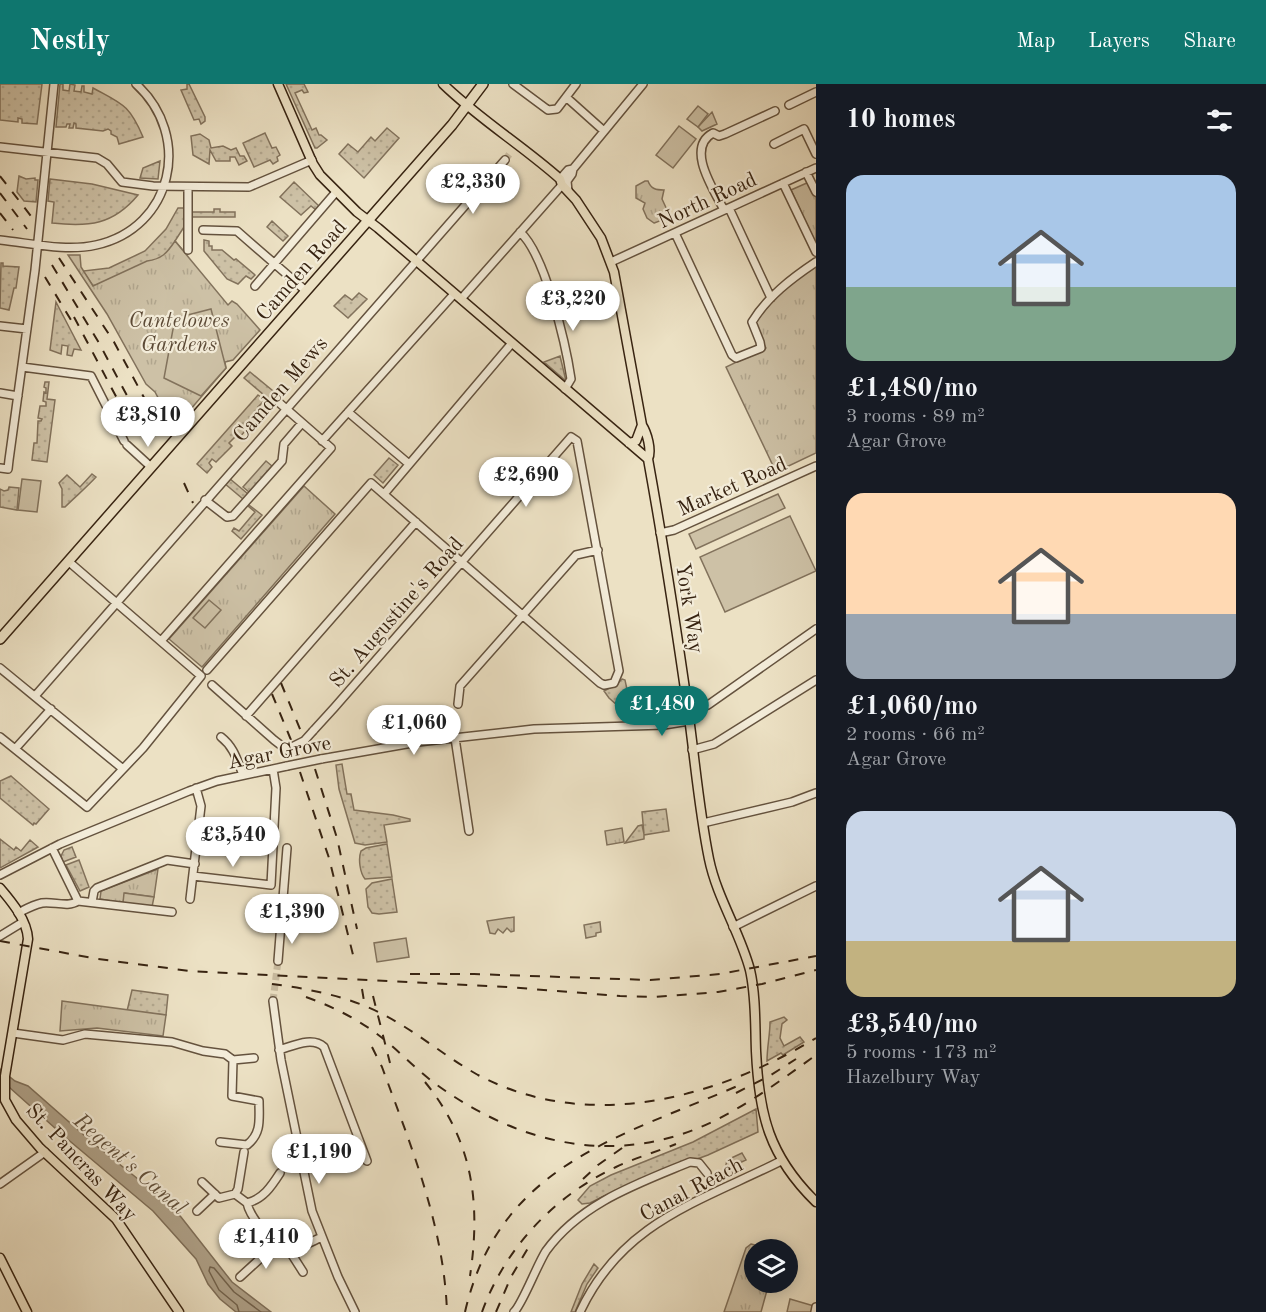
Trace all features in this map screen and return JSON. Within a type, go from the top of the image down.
[{"type":"highway","name":"Camden Road","points":[[0,639],[369,220],[467,106],[483,84]]},
{"type":"main road","points":[[278,84],[312,160],[323,178],[336,192],[648,459]]},
{"type":"main road","name":"York Way","points":[[443,84],[515,147],[564,184],[601,238],[611,262],[619,290],[642,425],[646,431],[650,454],[648,459],[689,716],[703,822],[714,879],[750,971],[755,1002],[755,1050],[760,1096],[772,1143],[781,1161],[793,1178],[816,1202]]},
{"type":"main road","points":[[629,443],[636,441],[639,437],[642,425]]},
{"type":"main road","name":"St. Pancras Way","points":[[0,888],[9,897],[28,934],[3,1083],[5,1100],[12,1115],[45,1152],[117,1221],[179,1312]]},
{"type":"main road","points":[[0,1258],[27,1312]]},
{"type":"street","points":[[0,468],[8,469],[38,244],[54,84]]},
{"type":"street","points":[[0,240],[84,247],[112,241],[140,225],[155,207],[164,187],[169,157],[165,128],[152,102],[136,84]]},
{"type":"street","points":[[513,84],[548,110],[557,109],[576,84]]},
{"type":"street","points":[[322,441],[564,184],[568,170],[573,169],[643,84]]},
{"type":"street","points":[[789,105],[816,92]]},
{"type":"street","points":[[566,97],[604,131]]},
{"type":"street","points":[[771,298],[704,167],[700,154],[706,137],[715,133],[719,136],[775,111]]},
{"type":"street","points":[[774,144],[804,129],[816,154]]},
{"type":"street","points":[[0,147],[97,158],[107,164],[123,183],[164,187],[249,187],[312,160]]},
{"type":"street","name":"Camden Mews","points":[[35,696],[285,408],[505,160]]},
{"type":"street","name":"North Road","points":[[611,262],[816,168]]},
{"type":"street","points":[[807,172],[816,192]]},
{"type":"street","points":[[783,183],[816,252]]},
{"type":"street","points":[[188,187],[188,250]]},
{"type":"street","points":[[255,286],[336,192]]},
{"type":"street","points":[[203,230],[237,231],[306,291]]},
{"type":"street","points":[[520,232],[528,243],[543,275],[564,342],[571,379],[565,389]]},
{"type":"street","points":[[675,233],[734,358],[760,348],[752,322],[771,298],[816,262]]},
{"type":"street","points":[[0,326],[27,329]]},
{"type":"street","points":[[384,494],[512,343]]},
{"type":"street","points":[[22,368],[91,376],[125,443],[151,467]]},
{"type":"street","points":[[0,393],[18,396]]},
{"type":"street","points":[[161,641],[331,448],[276,400]]},
{"type":"street","points":[[348,412],[409,464]]},
{"type":"street","points":[[205,500],[227,517],[233,516],[280,463],[284,444],[302,423]]},
{"type":"street","name":"St. Augustine's Road","points":[[285,747],[304,741],[571,437],[577,441],[579,446],[598,550]]},
{"type":"street","name":"Market Road","points":[[660,533],[674,530],[816,466]]},
{"type":"street","points":[[207,670],[371,483],[523,615],[600,683],[611,684],[614,683],[619,671],[598,550],[576,555],[523,615],[460,686],[458,704]]},
{"type":"street","points":[[246,716],[416,522]]},
{"type":"street","points":[[0,737],[87,807],[123,769],[201,676],[68,561]]},
{"type":"street","name":"Agar Grove","points":[[0,875],[52,848],[196,788],[243,775],[321,759],[455,738],[534,729],[664,725],[689,716],[708,705],[816,629]]},
{"type":"street","points":[[0,668],[123,769]]},
{"type":"street","points":[[692,750],[714,744],[816,680]]},
{"type":"street","points":[[212,685],[285,747],[291,765]]},
{"type":"street","points":[[15,749],[51,709]]},
{"type":"street","points":[[221,737],[234,751],[243,775]]},
{"type":"street","points":[[455,738],[469,831]]},
{"type":"street","points":[[193,876],[270,885],[276,789],[273,769]]},
{"type":"street","points":[[190,899],[201,806],[196,788]]},
{"type":"street","points":[[703,822],[792,802],[816,794]]},
{"type":"street","points":[[52,848],[78,901]]},
{"type":"street","points":[[278,961],[287,848]]},
{"type":"street","points":[[92,902],[94,891],[97,888],[166,860],[195,864]]},
{"type":"street","points":[[733,927],[816,886]]},
{"type":"street","points":[[18,913],[34,905],[74,904],[78,901],[172,912]]},
{"type":"street","points":[[0,936],[23,922]]},
{"type":"street","points":[[273,1001],[279,1050],[312,1211],[355,1312]]},
{"type":"street","points":[[13,1033],[63,1040],[85,1034],[172,1042],[202,1051],[225,1054],[233,1060],[254,1058]]},
{"type":"street","points":[[279,1050],[310,1042],[318,1042],[324,1047],[367,1161]]},
{"type":"street","points":[[233,1060],[232,1096],[259,1101],[260,1122],[257,1136],[244,1148],[238,1189],[235,1194]]},
{"type":"street","points":[[302,1163],[359,1141]]},
{"type":"street","points":[[220,1142],[244,1148]]},
{"type":"street","points":[[0,1184],[45,1152]]},
{"type":"street","name":"Canal Reach","points":[[580,1312],[599,1277],[629,1243],[661,1219],[714,1189],[781,1161]]},
{"type":"street","points":[[514,1312],[519,1307],[532,1275],[546,1252],[568,1226],[587,1210],[619,1192],[690,1162],[699,1163],[707,1173]]},
{"type":"street","points":[[247,1203],[257,1201],[271,1187],[280,1173]]},
{"type":"street","points":[[202,1182],[219,1197],[235,1194],[247,1203],[249,1211],[274,1245],[289,1250],[303,1272]]},
{"type":"street","points":[[197,1211],[215,1194]]},
{"type":"street","points":[[289,1250],[322,1237]]},
{"type":"street","points":[[240,1277],[274,1245]]},
{"type":"street","points":[[815,1312],[816,1307]]},
{"type":"green space","points":[[0,84],[42,84],[37,124],[22,123],[22,119],[18,118],[18,122],[0,120]]},
{"type":"green space","points":[[60,84],[63,84],[63,90],[69,91],[70,84],[75,85],[74,91],[81,92],[84,86],[84,92],[92,94],[93,88],[118,102],[129,111],[143,137],[119,144],[117,137],[108,129],[103,131],[76,128],[74,123],[73,128],[69,128],[70,124],[66,127],[56,127]]},
{"type":"green space","points":[[187,84],[205,117],[205,121],[201,124],[199,119],[194,120],[181,90],[187,89]]},
{"type":"green space","points":[[286,84],[304,84],[308,92],[304,93],[302,90],[295,93],[312,130],[316,128],[319,135],[327,140],[317,148],[315,148]]},
{"type":"green space","points":[[698,106],[708,114],[698,127],[687,119]]},
{"type":"green space","points":[[712,112],[717,124],[702,131],[698,127]]},
{"type":"green space","points":[[679,126],[696,139],[673,168],[656,155]]},
{"type":"green space","points":[[387,128],[399,138],[364,178],[339,154],[348,144],[358,152],[371,137],[375,141]]},
{"type":"green space","points":[[265,133],[272,148],[276,147],[280,155],[277,157],[278,161],[273,164],[270,160],[254,167],[243,143]]},
{"type":"green space","points":[[200,134],[209,140],[211,148],[223,146],[231,150],[236,148],[240,156],[244,156],[247,161],[239,165],[235,157],[230,157],[230,161],[216,161],[210,150],[209,164],[193,155],[191,136]]},
{"type":"green space","points":[[160,161],[158,179],[140,178],[143,168]]},
{"type":"green space","points":[[19,176],[38,180],[36,202],[24,201],[17,192]]},
{"type":"green space","points":[[50,179],[92,184],[138,195],[119,213],[100,222],[78,225],[52,223],[54,202],[48,201]]},
{"type":"green space","points":[[648,181],[654,188],[664,190],[662,199],[668,212],[663,219],[654,223],[647,218],[643,209],[645,203],[636,198],[636,186]]},
{"type":"green space","points":[[294,182],[319,206],[316,210],[311,206],[301,215],[280,197]]},
{"type":"green space","points":[[809,182],[816,198],[816,244],[791,190]]},
{"type":"green space","points":[[178,208],[185,208],[184,227],[175,241],[187,255],[93,286],[83,271],[109,268],[145,251],[166,229]]},
{"type":"green space","points":[[214,209],[220,209],[220,212],[235,212],[235,217],[192,217],[192,212],[214,212]]},
{"type":"green space","points":[[272,221],[288,236],[283,241],[267,227]]},
{"type":"green space","points":[[204,240],[209,241],[212,250],[222,250],[255,275],[251,279],[246,276],[238,284],[227,279],[204,251]]},
{"type":"green space","name":"Cantelowes Gardens","points":[[175,241],[228,305],[232,301],[237,304],[260,330],[233,360],[225,362],[226,368],[184,417],[167,402],[163,407],[155,392],[146,384],[107,314],[68,255],[80,255],[81,267],[93,286],[160,257]]},
{"type":"green space","points":[[1,263],[3,266],[19,267],[16,288],[14,288],[9,310],[0,308]]},
{"type":"green space","points":[[816,265],[816,453],[776,472],[726,367],[766,348],[756,329],[755,323],[758,316],[771,299]]},
{"type":"green space","points":[[359,293],[367,299],[348,318],[334,306],[345,295],[352,300]]},
{"type":"green space","points":[[56,302],[81,350],[74,349],[72,356],[67,355],[68,346],[62,345],[61,354],[50,350]]},
{"type":"green space","points":[[211,309],[226,368],[201,396],[164,378],[174,328],[172,319]]},
{"type":"green space","points":[[560,356],[566,381],[544,362]]},
{"type":"green space","points":[[250,372],[278,395],[272,402],[244,378]]},
{"type":"green space","points":[[45,382],[49,382],[47,399],[55,400],[47,462],[32,460],[34,443],[37,443],[38,421],[42,419],[38,418],[40,406],[46,406],[46,402],[43,401],[44,392],[46,393]]},
{"type":"green space","points":[[258,395],[265,400],[258,407],[263,411],[257,418],[260,421],[257,424],[253,422],[238,439],[235,437],[229,443],[232,446],[216,462],[212,459],[209,463],[212,467],[207,473],[197,464]]},
{"type":"green space","points":[[389,458],[398,465],[383,483],[374,475]]},
{"type":"green space","points":[[266,461],[272,466],[249,492],[243,487]]},
{"type":"green space","points":[[92,474],[96,477],[65,507],[62,507],[62,489],[59,483],[67,475],[80,487]]},
{"type":"green space","points":[[229,478],[248,494],[243,499],[224,483]]},
{"type":"green space","points":[[22,479],[41,481],[37,512],[18,510]]},
{"type":"green space","points":[[304,486],[335,514],[202,667],[169,639]]},
{"type":"green space","points":[[9,487],[19,488],[17,510],[0,507],[0,489],[4,491]]},
{"type":"green space","points":[[778,494],[785,508],[696,549],[689,534]]},
{"type":"green space","points":[[249,505],[262,515],[241,539],[232,531],[234,528],[239,531],[255,512]]},
{"type":"green space","points":[[790,516],[816,571],[725,612],[700,557]]},
{"type":"green space","points":[[209,600],[221,610],[205,628],[193,618]]},
{"type":"green space","points":[[622,679],[625,680],[631,708],[626,713],[604,691]]},
{"type":"green space","points":[[342,764],[347,794],[351,794],[354,810],[410,819],[410,821],[384,825],[387,842],[365,845],[355,843],[339,789],[336,765]]},
{"type":"green space","points":[[11,776],[49,809],[36,824],[33,825],[0,798],[0,781]]},
{"type":"green space","points":[[666,809],[669,831],[644,835],[644,839],[625,843],[638,826],[642,825],[644,834],[642,812]]},
{"type":"green space","points":[[622,828],[624,842],[607,845],[605,831]]},
{"type":"green space","points":[[0,839],[14,850],[16,847],[21,851],[30,840],[38,847],[0,868]]},
{"type":"green space","points":[[387,844],[392,877],[365,879],[360,866],[361,851]]},
{"type":"green space","points":[[72,847],[76,857],[63,862],[61,856],[64,850]]},
{"type":"green space","points":[[79,860],[89,887],[80,891],[66,865]]},
{"type":"green space","points":[[158,869],[154,897],[125,893],[123,903],[100,899],[101,891]]},
{"type":"green space","points":[[392,879],[397,912],[372,913],[368,907],[366,889],[372,883]]},
{"type":"green space","points":[[124,893],[154,897],[152,907],[123,903]]},
{"type":"green space","points":[[514,917],[514,931],[511,932],[507,928],[503,933],[498,929],[495,934],[490,933],[487,921]]},
{"type":"green space","points":[[600,922],[601,932],[596,933],[596,936],[586,938],[584,925]]},
{"type":"green space","points":[[406,938],[409,957],[377,962],[374,943]]},
{"type":"green space","points":[[132,990],[168,995],[166,1015],[127,1011]]},
{"type":"green space","points":[[62,1001],[166,1015],[163,1036],[97,1028],[60,1031]]},
{"type":"green space","points":[[784,1017],[787,1020],[782,1024],[780,1038],[784,1046],[800,1037],[804,1042],[783,1055],[781,1053],[767,1061],[770,1022]]},
{"type":"green space","points":[[756,1109],[758,1132],[708,1155],[629,1184],[590,1203],[582,1204],[578,1200],[590,1186],[611,1175],[693,1142]]},
{"type":"green space","points":[[742,1153],[746,1160],[725,1170],[727,1160]]},
{"type":"green space","points":[[744,1254],[744,1293],[766,1293],[761,1312],[724,1312]]},
{"type":"green space","points":[[594,1264],[598,1268],[587,1284],[575,1312],[571,1312],[582,1284]]},
{"type":"green space","points":[[790,1299],[814,1306],[812,1312],[787,1312]]},
{"type":"water","points":[[0,1069],[15,1081],[28,1086],[93,1143],[163,1199],[181,1217],[232,1282],[271,1312],[236,1312],[220,1299],[208,1284],[196,1259],[153,1211],[0,1079]]},
{"type":"tunnel","points":[[505,160],[511,152]]},
{"type":"tunnel","points":[[273,1001],[278,961]]},
{"type":"tunnel","points":[[707,1173],[713,1186]]},
{"type":"railway","points":[[0,176],[34,220]]},
{"type":"railway","points":[[0,193],[27,229]]},
{"type":"railway","points":[[0,213],[13,230]]},
{"type":"railway","points":[[59,258],[114,342],[161,429]]},
{"type":"railway","points":[[52,265],[99,343],[148,435]]},
{"type":"railway","points":[[45,277],[74,325]]},
{"type":"railway","points":[[74,317],[139,440]]},
{"type":"railway","points":[[184,483],[193,503]]},
{"type":"railway","points":[[281,683],[302,734]]},
{"type":"railway","points":[[272,694],[291,740]]},
{"type":"railway","points":[[315,769],[337,838],[357,929]]},
{"type":"railway","points":[[300,772],[329,858],[355,963]]},
{"type":"railway","points":[[0,941],[98,959],[190,971],[507,987],[620,996],[655,997],[718,992],[762,984],[816,970]]},
{"type":"railway","points":[[410,974],[650,980],[720,974],[816,956]]},
{"type":"railway","points":[[272,984],[316,991],[373,1009],[421,1037],[478,1075],[520,1093],[563,1102],[607,1105],[650,1101],[694,1092],[736,1078],[816,1038]]},
{"type":"railway","points":[[362,989],[365,1007]]},
{"type":"railway","points":[[373,996],[390,1063]]},
{"type":"railway","points":[[306,997],[337,1010],[367,1027],[430,1080],[469,1106],[503,1123],[537,1136],[572,1143],[608,1146],[643,1143],[680,1135],[716,1120],[742,1105],[816,1055]]},
{"type":"railway","points":[[372,1047],[382,1067],[404,1127],[433,1218],[445,1280],[447,1312]]},
{"type":"railway","points":[[736,1093],[796,1059]]},
{"type":"railway","points":[[425,1082],[454,1127],[470,1174],[474,1223],[470,1276]]},
{"type":"railway","points":[[465,1312],[482,1262],[506,1221],[536,1189],[571,1162],[610,1140],[742,1084]]},
{"type":"railway","points":[[482,1312],[504,1266],[534,1226],[552,1209],[593,1179],[616,1167],[676,1144]]},
{"type":"railway","points":[[583,1179],[625,1146]]},
{"type":"railway","points":[[496,1312],[511,1277],[531,1243]]},
{"type":"water label","name":"Regent's Canal","points":[[131,1163]]}]
